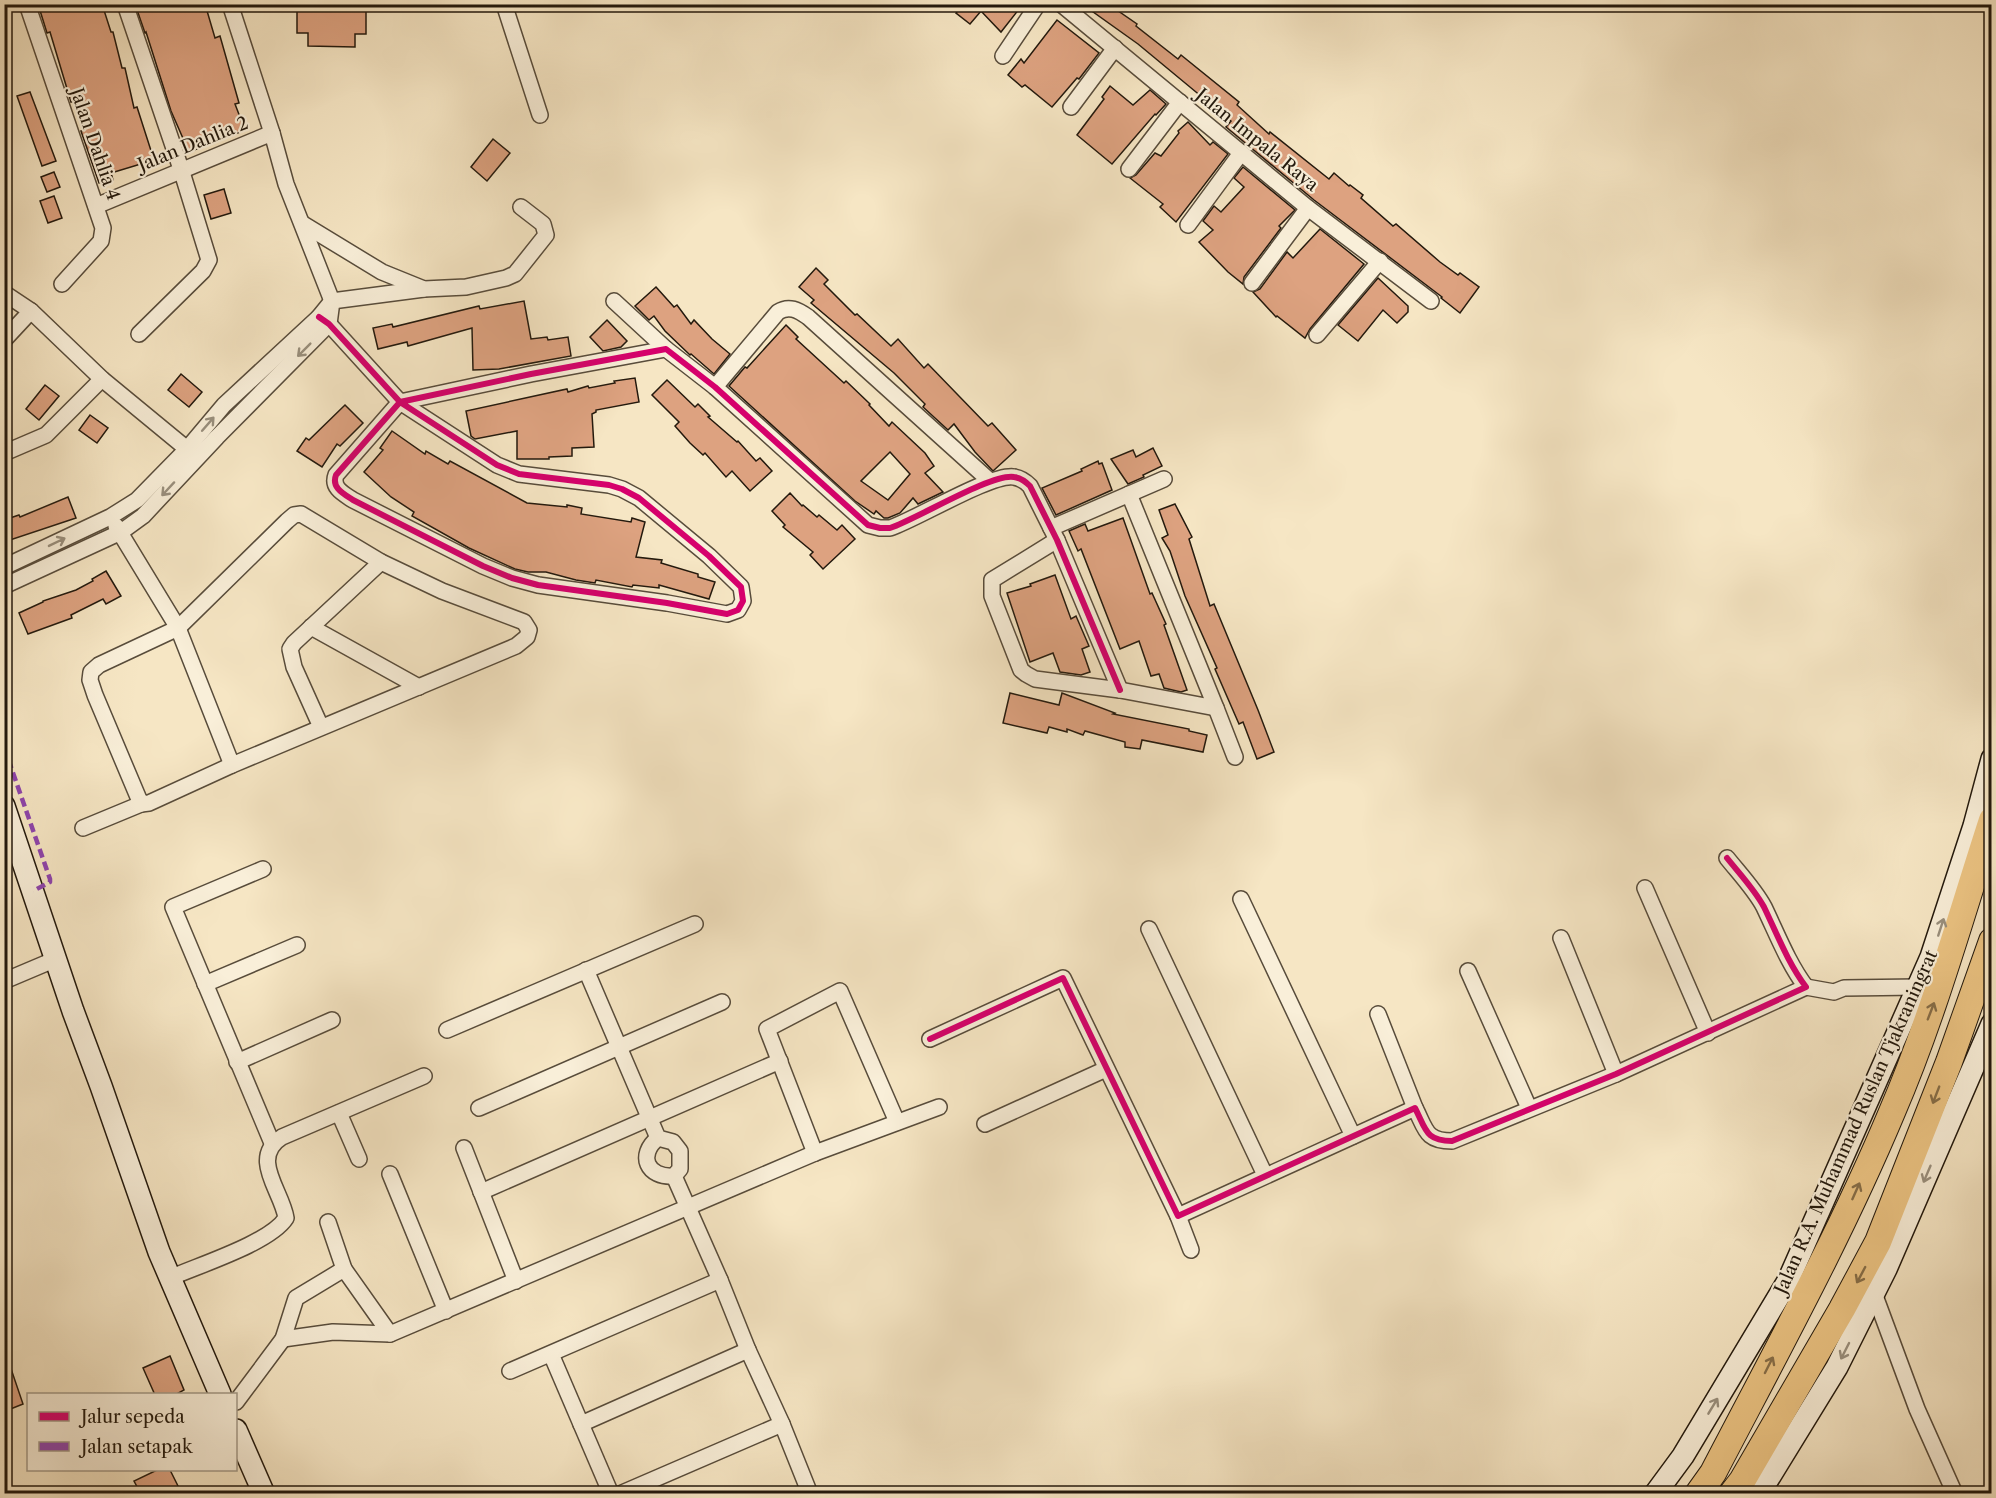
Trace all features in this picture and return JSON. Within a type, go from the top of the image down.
[{"type":"highway","name":"Jalan R.A. Muhammad Ruslan Tjakraningrat","points":[[1698,1494],[1713,1473],[1839,1231],[1893,1111],[1937,996],[1992,820]]},
{"type":"highway","points":[[1732,1494],[1748,1471],[1842,1309],[1878,1242],[1992,941]]},
{"type":"street","name":"Jalan Dahlia 4","points":[[27,4],[103,228],[101,241],[62,284]]},
{"type":"street","points":[[125,4],[209,260],[207,267],[139,334]]},
{"type":"street","points":[[4,586],[121,532],[143,516],[237,417],[324,320],[332,301],[286,184],[230,4]]},
{"type":"street","points":[[504,4],[540,115]]},
{"type":"street","points":[[1003,56],[1038,4]]},
{"type":"street","name":"Jalan Impala Raya","points":[[1061,4],[1308,208],[1431,301]]},
{"type":"street","points":[[1071,107],[1115,48]]},
{"type":"street","points":[[1129,170],[1180,102]]},
{"type":"street","name":"Jalan Dahlia 2","points":[[96,206],[272,133]]},
{"type":"street","points":[[1188,225],[1241,153]]},
{"type":"street","points":[[332,301],[424,289],[466,287],[496,281],[515,274],[546,232],[543,224],[521,207]]},
{"type":"street","points":[[1252,283],[1308,208]]},
{"type":"street","points":[[303,224],[382,272],[424,289]]},
{"type":"street","points":[[1317,335],[1380,261]]},
{"type":"street","points":[[4,293],[31,311],[102,379],[187,449]]},
{"type":"street","points":[[614,301],[666,349],[715,387],[868,525],[880,528],[901,525],[990,482],[1014,476],[1024,481],[1030,486],[1054,534],[1120,690]]},
{"type":"street","points":[[715,387],[778,312],[791,308],[808,318],[990,482]]},
{"type":"street","points":[[4,340],[31,311]]},
{"type":"street","points":[[324,320],[400,402],[496,465],[532,476],[609,486],[622,489],[639,498],[709,556],[741,587],[743,602],[738,610],[727,614],[538,585],[512,578],[483,566],[353,500],[336,487],[334,479],[400,402],[531,374],[666,349]]},
{"type":"street","points":[[4,567],[110,517],[137,500],[187,449],[224,405],[324,320]]},
{"type":"street","points":[[4,453],[37,441],[52,430],[102,379]]},
{"type":"street","points":[[224,405],[237,417]]},
{"type":"street","points":[[1164,479],[1054,534],[992,580],[992,596],[1022,670],[1035,679],[1120,690],[1216,708]]},
{"type":"street","points":[[1129,495],[1235,758]]},
{"type":"street","points":[[82,828],[148,803],[321,727],[516,646],[527,637],[529,630],[524,622],[442,591],[381,562],[306,516],[294,515],[178,628],[99,665],[90,676],[95,695],[141,804]]},
{"type":"street","points":[[110,517],[178,628],[232,765]]},
{"type":"street","points":[[321,727],[291,657],[292,645],[381,562]]},
{"type":"street","points":[[311,627],[419,687]]},
{"type":"street","name":"Jalan R.A. Muhammad Ruslan Tjakraningrat","points":[[1654,1494],[1683,1456],[1788,1281],[1931,957],[1974,826],[1992,759]]},
{"type":"street","points":[[4,806],[73,1011],[170,1278],[219,1393]]},
{"type":"street","points":[[1727,858],[1763,906],[1797,975],[1806,987]]},
{"type":"street","points":[[262,869],[173,908],[272,1143]]},
{"type":"street","points":[[1645,888],[1708,1033]]},
{"type":"street","points":[[1241,899],[1353,1136]]},
{"type":"street","points":[[447,1030],[696,924]]},
{"type":"street","points":[[1149,929],[1266,1175]]},
{"type":"street","points":[[1561,938],[1616,1074]]},
{"type":"street","points":[[205,984],[297,945]]},
{"type":"street","points":[[4,981],[56,959]]},
{"type":"street","points":[[586,970],[658,1138]]},
{"type":"street","points":[[1468,971],[1529,1108]]},
{"type":"street","points":[[930,1039],[1063,978],[1178,1216],[1191,1250]]},
{"type":"street","points":[[1378,1014],[1415,1108],[1430,1136],[1437,1141],[1452,1141],[1616,1074],[1806,987],[1834,992],[1844,988],[1918,987]]},
{"type":"street","points":[[815,1154],[767,1029],[840,992],[897,1122]]},
{"type":"street","points":[[479,1108],[722,1002]]},
{"type":"street","points":[[237,1062],[332,1020]]},
{"type":"street","points":[[1759,1494],[1837,1367],[1874,1293],[1992,1023]]},
{"type":"street","points":[[481,1192],[780,1061]]},
{"type":"street","points":[[986,1124],[1107,1069]]},
{"type":"street","points":[[170,1278],[260,1239],[281,1226],[286,1218],[285,1209],[267,1167],[267,1158],[272,1143],[423,1076]]},
{"type":"street","points":[[283,1339],[333,1332],[390,1334],[815,1154],[939,1107]]},
{"type":"street","points":[[1178,1216],[1415,1108]]},
{"type":"street","points":[[339,1113],[359,1159]]},
{"type":"street","points":[[658,1138],[673,1142],[680,1152],[680,1169],[674,1176],[664,1177],[656,1174],[648,1165],[647,1152],[658,1138]]},
{"type":"street","points":[[464,1148],[516,1281]]},
{"type":"street","points":[[390,1174],[446,1311]]},
{"type":"street","points":[[674,1176],[810,1494]]},
{"type":"street","points":[[328,1222],[344,1269],[390,1334]]},
{"type":"street","points":[[237,1401],[283,1339],[296,1298],[344,1269]]},
{"type":"street","points":[[510,1371],[720,1280]]},
{"type":"street","points":[[1874,1293],[1917,1409],[1955,1494]]},
{"type":"street","points":[[581,1424],[748,1350]]},
{"type":"street","points":[[551,1354],[611,1494]]},
{"type":"street","points":[[620,1494],[782,1424]]},
{"type":"street","points":[[237,1432],[264,1494]]},
{"type":"building","points":[[38,4],[102,4],[111,32],[113,32],[122,68],[125,68],[134,108],[137,107],[154,160],[111,173],[113,180],[99,183],[81,131],[85,130],[75,101],[71,102],[50,32],[47,33]]},
{"type":"building","points":[[135,4],[205,4],[215,38],[220,36],[239,103],[235,104],[245,130],[189,152],[171,111]]},
{"type":"building","points":[[297,4],[366,4],[366,34],[355,34],[355,47],[308,46],[308,33],[297,33]]},
{"type":"building","points":[[963,4],[1023,4],[1001,32],[981,11],[970,24],[956,13]]},
{"type":"building","points":[[1082,4],[1108,4],[1137,24],[1136,26],[1178,59],[1181,55],[1239,102],[1237,105],[1269,134],[1270,132],[1329,179],[1334,173],[1363,195],[1361,198],[1393,226],[1396,224],[1440,262],[1479,287],[1460,313],[1314,200],[1226,127],[1231,121],[1138,44]]},
{"type":"building","points":[[1057,20],[1099,53],[1079,79],[1077,78],[1052,107],[1025,85],[1022,87],[1008,75],[1021,59],[1024,63]]},
{"type":"building","points":[[1110,86],[1133,105],[1150,90],[1166,104],[1112,164],[1077,135],[1104,99],[1102,97]]},
{"type":"building","points":[[30,92],[56,161],[42,166],[17,96]]},
{"type":"building","points":[[1188,122],[1210,145],[1213,142],[1228,154],[1176,222],[1160,207],[1163,204],[1130,178],[1136,175],[1155,153],[1161,156],[1179,133],[1178,131]]},
{"type":"building","points":[[493,139],[510,153],[487,181],[471,167]]},
{"type":"building","points":[[1243,167],[1295,210],[1279,226],[1281,228],[1244,277],[1243,284],[1199,242],[1213,230],[1203,221],[1214,206],[1221,212],[1244,187],[1234,178]]},
{"type":"building","points":[[54,172],[60,187],[47,192],[41,177]]},
{"type":"building","points":[[224,189],[231,213],[211,219],[204,195]]},
{"type":"building","points":[[54,196],[62,218],[48,223],[40,201]]},
{"type":"building","points":[[1320,229],[1364,264],[1305,338],[1276,317],[1253,292],[1260,289],[1287,252],[1293,258]]},
{"type":"building","points":[[816,268],[828,280],[824,284],[855,315],[857,314],[891,346],[898,339],[924,368],[928,364],[988,426],[992,423],[1016,450],[993,471],[954,424],[948,430],[923,407],[925,404],[894,373],[811,303],[814,300],[799,287]]},
{"type":"building","points":[[1378,278],[1408,306],[1408,312],[1397,323],[1383,310],[1358,341],[1338,325]]},
{"type":"building","points":[[656,287],[674,307],[677,305],[691,324],[694,320],[730,354],[714,374],[665,331],[654,316],[649,320],[635,306]]},
{"type":"building","points":[[524,301],[531,339],[547,337],[548,340],[568,337],[571,356],[499,369],[473,370],[472,328],[408,346],[407,342],[378,349],[373,328],[392,324],[393,327],[479,306],[480,309]]},
{"type":"building","points":[[607,320],[627,341],[621,347],[603,351],[590,337]]},
{"type":"building","points":[[786,325],[798,337],[796,339],[844,383],[846,381],[889,426],[892,422],[925,453],[934,466],[925,473],[943,492],[918,504],[913,498],[900,513],[888,518],[884,518],[876,511],[874,514],[855,501],[729,386],[745,367],[747,368]],"holes":[[[890,452],[910,474],[888,500],[861,481]]]},
{"type":"building","points":[[181,374],[202,392],[189,407],[168,390]]},
{"type":"building","points":[[635,378],[639,402],[596,410],[592,414],[594,447],[572,448],[572,456],[517,459],[517,431],[475,439],[471,436],[466,411],[567,389],[568,392]]},
{"type":"building","points":[[667,380],[695,407],[698,404],[710,416],[708,417],[738,441],[756,461],[760,458],[772,471],[750,491],[732,471],[726,477],[705,453],[703,455],[690,443],[675,426],[679,422],[652,395]]},
{"type":"building","points":[[45,385],[59,396],[39,420],[26,409]]},
{"type":"building","points":[[345,405],[363,423],[340,446],[337,444],[322,467],[297,451],[306,438],[309,440]]},
{"type":"building","points":[[90,415],[108,428],[97,443],[79,430]]},
{"type":"building","points":[[392,431],[425,454],[426,451],[448,464],[450,461],[527,503],[567,507],[567,505],[582,508],[581,514],[631,522],[632,518],[645,522],[636,557],[662,560],[661,563],[698,574],[698,577],[715,582],[709,599],[659,585],[659,588],[633,585],[632,587],[596,580],[595,583],[576,580],[546,572],[528,572],[515,569],[469,548],[412,516],[414,512],[391,497],[364,472],[383,450],[380,448]]},
{"type":"building","points":[[1153,448],[1162,466],[1128,484],[1111,459],[1133,450],[1136,457]]},
{"type":"building","points":[[1098,461],[1099,464],[1102,463],[1112,490],[1056,515],[1042,488],[1082,471],[1081,469]]},
{"type":"building","points":[[790,493],[817,517],[819,515],[837,530],[842,525],[855,539],[823,569],[810,555],[813,552],[783,527],[785,525],[772,511]]},
{"type":"building","points":[[68,497],[76,518],[4,542],[4,520],[19,515],[20,517]]},
{"type":"building","points":[[1175,504],[1192,537],[1189,539],[1210,606],[1214,604],[1274,752],[1257,759],[1243,722],[1239,724],[1215,669],[1217,668],[1185,596],[1170,551],[1162,538],[1168,535],[1159,510]]},
{"type":"building","points":[[1123,518],[1150,594],[1152,593],[1166,624],[1164,625],[1187,690],[1181,692],[1164,688],[1159,674],[1151,676],[1139,641],[1120,649],[1081,549],[1078,551],[1069,531],[1085,524],[1088,531]]},
{"type":"building","points":[[106,571],[121,596],[106,604],[103,599],[71,615],[72,618],[28,634],[19,613],[43,601],[76,590]]},
{"type":"building","points":[[1055,575],[1071,619],[1076,616],[1089,646],[1082,649],[1090,672],[1081,675],[1060,672],[1053,653],[1030,662],[1007,593],[1031,586],[1030,584]]},
{"type":"building","points":[[1010,693],[1059,705],[1062,693],[1115,713],[1113,714],[1189,729],[1189,731],[1207,735],[1203,752],[1142,740],[1140,749],[1125,747],[1125,742],[1085,731],[1083,735],[1067,729],[1067,732],[1049,727],[1047,733],[1003,723]]},
{"type":"building","points":[[170,1356],[184,1390],[179,1393],[154,1393],[143,1368]]},
{"type":"building","points":[[7,1357],[23,1404],[8,1410],[4,1399],[4,1358]]},
{"type":"building","points":[[155,1471],[170,1471],[182,1494],[141,1494],[134,1481]]},
{"type":"marked path","points":[[4,747],[50,879],[50,882],[33,891]]},
{"type":"cycle path","points":[[319,317],[329,324],[400,402],[497,465],[519,474],[609,485],[639,498],[709,556],[741,587],[743,601],[738,610],[727,614],[538,585],[512,578],[483,566],[353,500],[337,487],[336,475],[400,402],[531,374],[666,349],[715,387],[868,525],[890,528],[972,489],[1003,478],[1014,477],[1025,482],[1030,486],[1057,540],[1120,690]]},
{"type":"cycle path","points":[[930,1039],[1063,978],[1178,1216],[1415,1108],[1424,1128],[1431,1136],[1452,1141],[1616,1074],[1806,987],[1788,958],[1764,907],[1752,888],[1727,858]]}]
